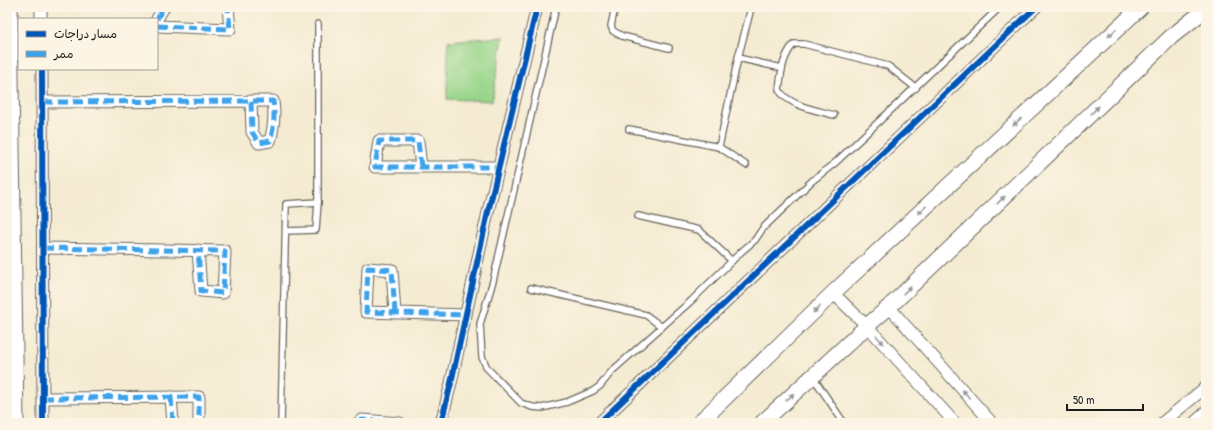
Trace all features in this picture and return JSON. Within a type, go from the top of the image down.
[{"type":"main road","points":[[699,423],[833,293],[1141,7]]},
{"type":"main road","points":[[762,423],[889,307],[1171,37],[1206,9]]},
{"type":"main road","points":[[7,74],[9,11]]},
{"type":"main road","points":[[9,11],[16,423]]},
{"type":"main road","points":[[7,269],[13,288]]},
{"type":"street","points":[[41,7],[41,18]]},
{"type":"street","points":[[158,18],[164,7]]},
{"type":"street","points":[[158,26],[230,29],[228,7]]},
{"type":"street","points":[[441,423],[536,7]]},
{"type":"street","points":[[599,423],[1036,7]]},
{"type":"street","points":[[42,70],[43,423]]},
{"type":"street","points":[[43,102],[251,101]]},
{"type":"street","points":[[421,167],[499,167]]},
{"type":"street","points":[[43,248],[198,250]]},
{"type":"street","points":[[396,313],[392,270],[368,268],[366,312],[396,313],[466,315]]},
{"type":"street","points":[[833,293],[867,326],[954,423]]},
{"type":"street","points":[[889,307],[992,423]]},
{"type":"street","points":[[1162,423],[1206,387]]},
{"type":"street","points":[[171,397],[173,423]]},
{"type":"street","points":[[43,398],[199,397],[199,423]]},
{"type":"street","points":[[1194,423],[1206,412]]},
{"type":"street","points":[[358,423],[362,420],[393,423]]},
{"type":"lane","points":[[556,7],[493,281],[480,324],[482,357],[488,368],[522,403],[532,407],[542,408],[568,402],[593,391],[600,386],[612,371],[691,301],[755,240],[763,228],[807,185],[836,162],[1000,7]]},
{"type":"lane","points":[[615,7],[611,26],[613,31],[622,36],[669,48]]},
{"type":"lane","points":[[719,147],[750,7]]},
{"type":"lane","points":[[286,231],[316,230],[318,202],[318,24]]},
{"type":"lane","points":[[834,115],[790,102],[782,96],[779,90],[782,68],[789,49],[794,44],[804,44],[888,66],[916,88]]},
{"type":"lane","points":[[738,58],[782,68]]},
{"type":"lane","points":[[629,130],[719,147],[746,164]]},
{"type":"lane","points":[[280,423],[286,204],[318,202]]},
{"type":"lane","points":[[638,216],[699,230],[732,261]]},
{"type":"lane","points":[[531,288],[646,315],[662,327]]},
{"type":"lane","points":[[813,377],[844,423]]},
{"type":"green space","points":[[503,37],[492,101],[447,99],[448,41]]},
{"type":"marked path","points":[[158,18],[164,7]]},
{"type":"marked path","points":[[158,26],[230,29],[228,7]]},
{"type":"marked path","points":[[43,102],[251,101],[273,101],[274,121],[270,141],[259,143],[252,132],[251,101]]},
{"type":"marked path","points":[[421,167],[418,141],[379,141],[375,167],[499,167]]},
{"type":"marked path","points":[[43,248],[225,251],[223,293],[201,291],[198,250]]},
{"type":"marked path","points":[[395,313],[392,270],[368,268],[366,312],[466,315]]},
{"type":"marked path","points":[[171,397],[173,423]]},
{"type":"marked path","points":[[43,398],[199,397],[199,423]]},
{"type":"marked path","points":[[358,423],[362,420],[400,423]]},
{"type":"cycle path","points":[[441,423],[488,212],[537,7]]},
{"type":"cycle path","points":[[599,423],[1036,7]]},
{"type":"cycle path","points":[[42,70],[43,423]]}]
